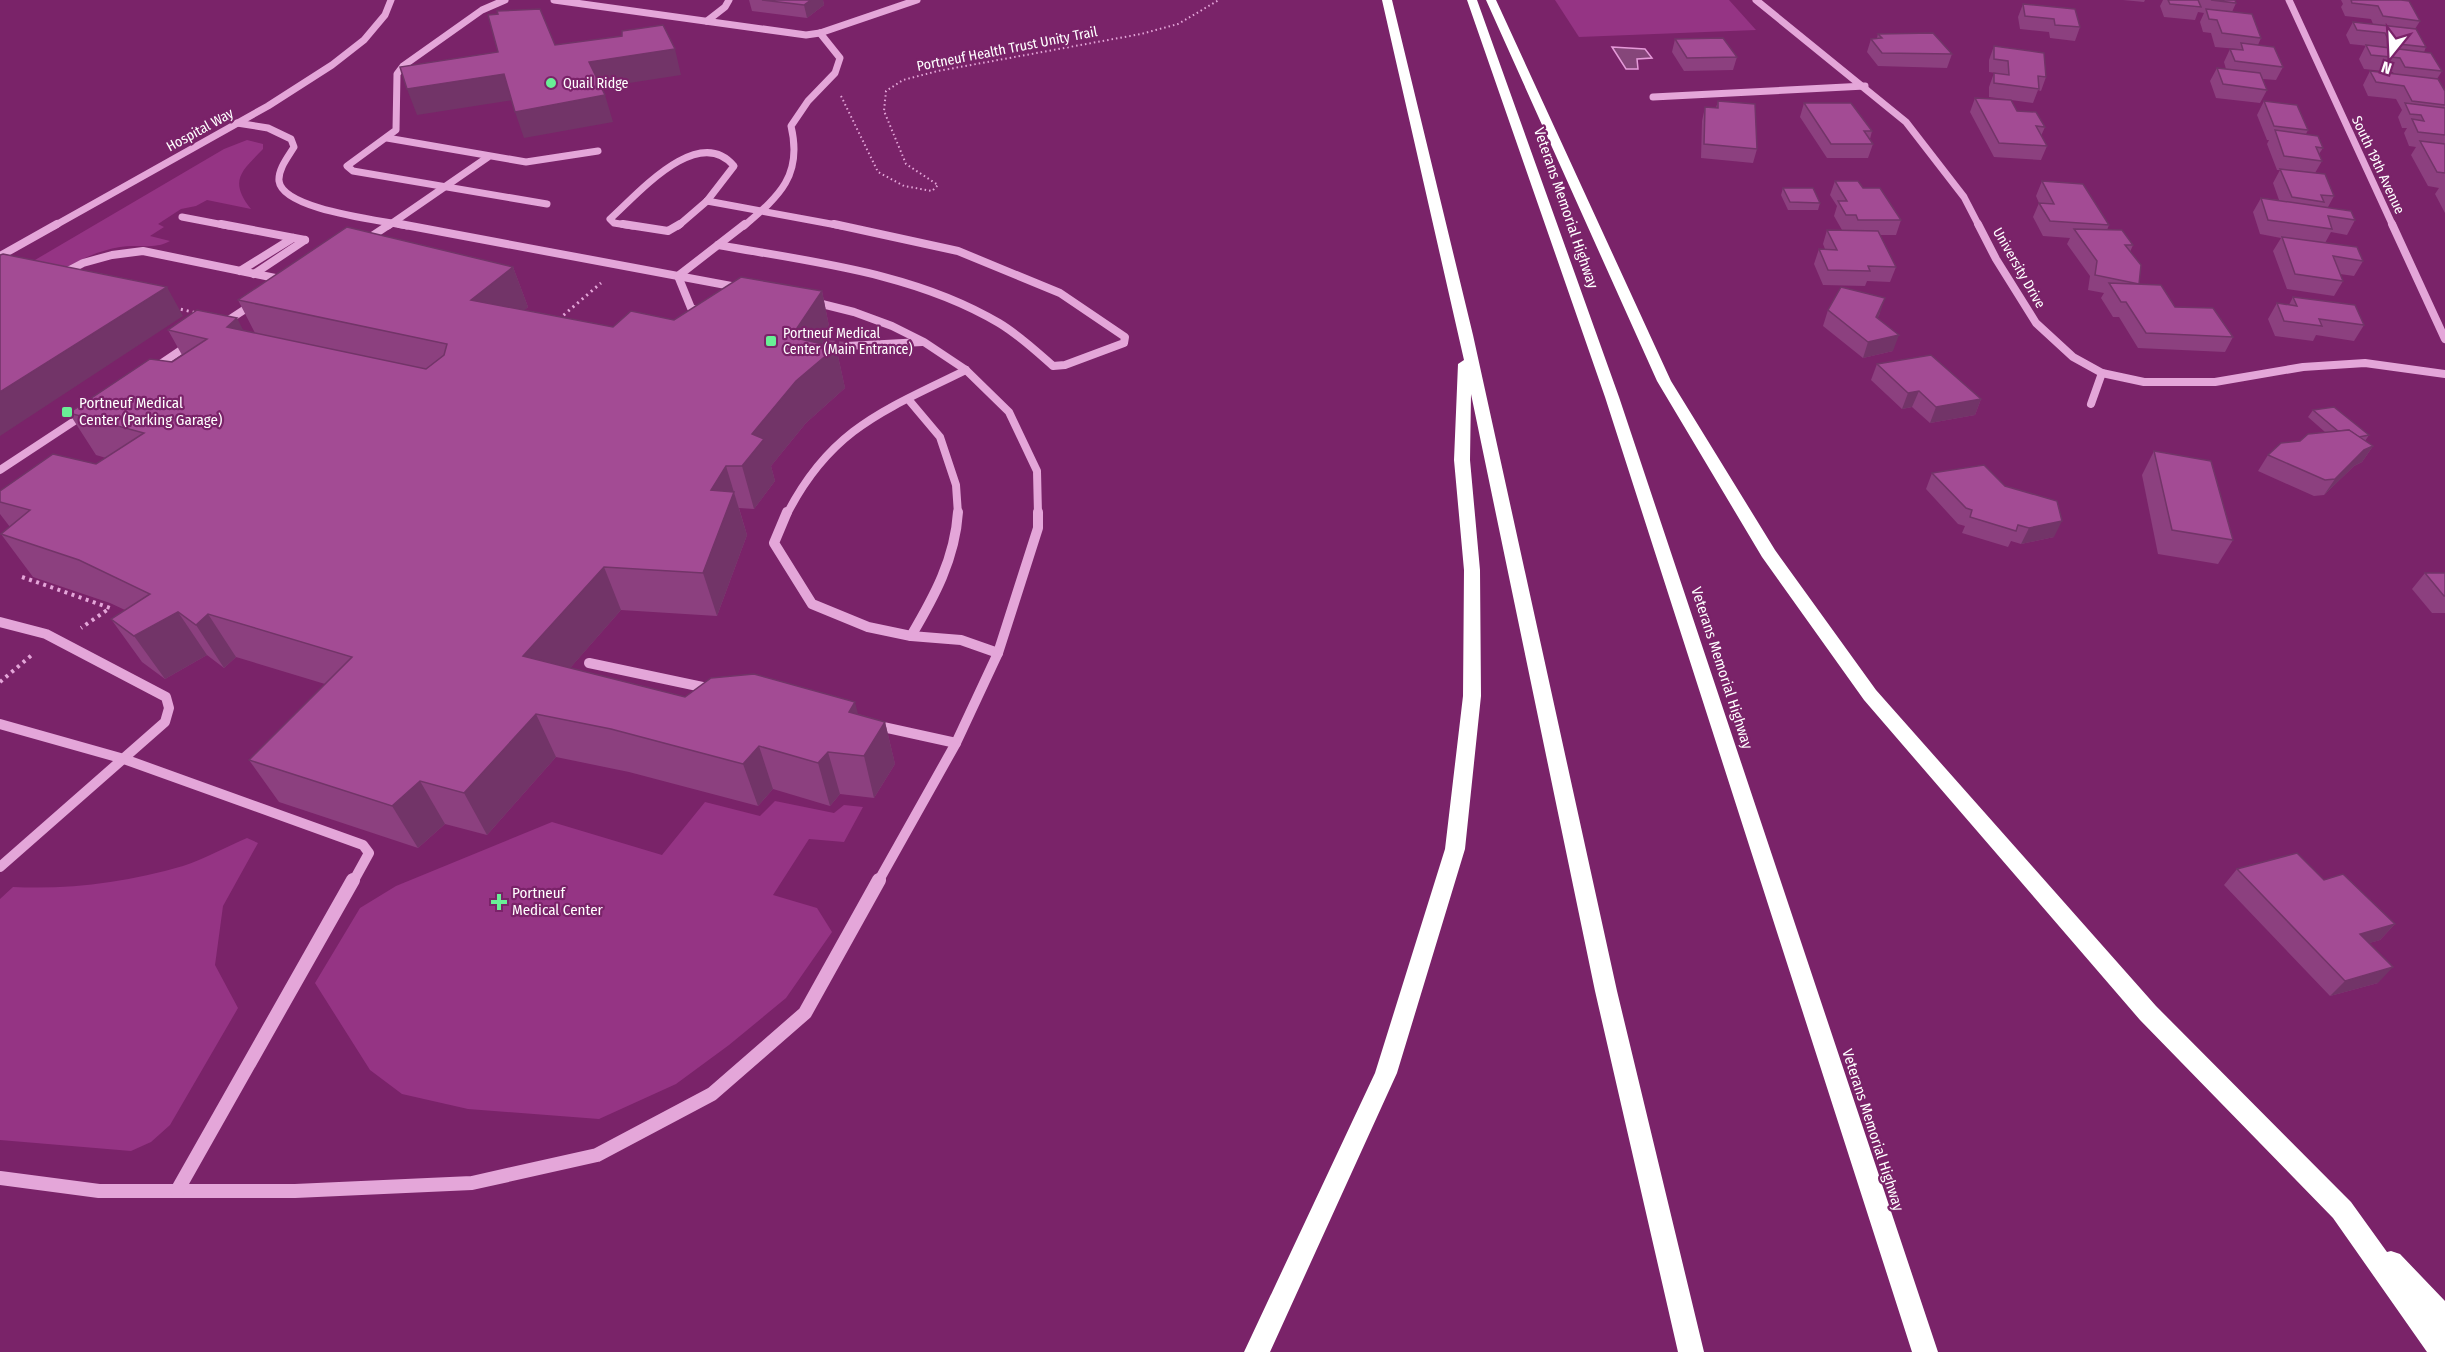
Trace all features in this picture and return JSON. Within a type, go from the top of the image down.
[{"type":"highway","points":[[1386,0],[1466,335],[1606,991],[1691,1352]]},
{"type":"highway","name":"Veterans Memorial Highway","points":[[1472,0],[1612,397],[1925,1352]]},
{"type":"highway","points":[[1491,0],[1664,381],[1768,553],[1869,696],[2148,1013],[2342,1210],[2445,1320]]},
{"type":"highway","points":[[1257,1352],[1386,1073],[1455,849],[1472,696],[1472,570],[1462,460],[1466,335]]},
{"type":"highway","points":[[2342,1210],[2443,1352]]},
{"type":"street","name":"Hospital Way","points":[[0,256],[237,123],[333,66],[364,40],[385,15],[391,0]]},
{"type":"street","points":[[505,0],[482,10],[403,66],[397,74],[396,130],[347,166],[353,171],[547,204]]},
{"type":"street","points":[[554,0],[806,35],[820,33],[917,0]]},
{"type":"street","points":[[707,21],[725,7],[729,0]]},
{"type":"street","name":"University Drive","points":[[1756,0],[1865,86],[1906,122],[1964,197],[1996,259],[2036,323],[2073,357],[2102,373],[2144,382],[2215,382],[2303,367],[2365,363],[2445,374]]},
{"type":"street","name":"South 19th Avenue","points":[[2289,0],[2445,339]]},
{"type":"street","points":[[678,276],[759,211],[786,184],[792,172],[796,143],[791,126],[808,101],[836,73],[840,58],[820,33]]},
{"type":"street","points":[[1653,97],[1865,86]]},
{"type":"street","points":[[237,123],[268,128],[291,139],[294,147],[281,169],[279,182],[283,191],[293,198],[392,223],[756,290]]},
{"type":"street","points":[[387,138],[526,162],[598,151]]},
{"type":"street","points":[[687,155],[721,155],[730,160],[734,166],[707,201],[677,227],[668,231],[614,223],[610,219],[679,158],[687,155]]},
{"type":"street","points":[[356,247],[449,186],[488,157]]},
{"type":"street","points":[[707,201],[876,232],[957,251],[1060,293],[1125,337],[1124,343],[1065,365],[1053,366],[1000,324],[960,302],[909,284],[718,245]]},
{"type":"street","points":[[182,217],[305,240],[254,274]]},
{"type":"street","points":[[240,271],[293,237]]},
{"type":"street","points":[[52,281],[83,263],[112,255],[143,251],[294,282],[277,291]]},
{"type":"street","points":[[678,276],[691,308],[713,317]]},
{"type":"street","points":[[209,332],[268,296]]},
{"type":"street","points":[[0,1178],[99,1191],[295,1191],[472,1183],[597,1155],[712,1094],[806,1013],[956,743],[998,653],[1038,528],[1037,471],[1009,412],[966,370],[924,342],[892,326],[854,312],[800,298]]},
{"type":"street","points":[[143,375],[200,338]]},
{"type":"street","points":[[847,346],[924,342]]},
{"type":"street","points":[[966,370],[878,415],[841,439],[816,468],[785,516],[774,543],[812,604],[868,627],[911,636],[961,640],[998,653]]},
{"type":"street","points":[[2091,404],[2102,373]]},
{"type":"street","points":[[908,399],[937,432],[957,483],[960,519],[947,565],[934,595],[911,636]]},
{"type":"street","points":[[0,470],[95,407]]},
{"type":"street","points":[[0,622],[45,634],[166,697],[169,708],[165,722],[0,867]]},
{"type":"street","points":[[589,663],[727,693]]},
{"type":"street","points":[[864,723],[956,743]]},
{"type":"street","points":[[0,724],[124,759],[363,845],[369,853],[177,1191]]},
{"type":"path","name":"Portneuf Health Trust Unity Trail","points":[[843,89],[841,98],[878,172],[904,186],[932,191],[938,185],[906,164],[884,111],[886,91],[893,85],[903,80],[938,71],[1160,29],[1179,24],[1219,0]]},
{"type":"path","points":[[555,322],[604,281]]},
{"type":"path","points":[[167,307],[198,313]]},
{"type":"path","points":[[22,577],[110,608],[77,631]]},
{"type":"path","points":[[0,682],[39,650]]},
{"type":"shaded area","points":[[1555,0],[1729,0],[1756,30],[1579,37]]},
{"type":"shaded area","points":[[1612,47],[1645,49],[1652,58],[1637,59],[1638,69],[1626,69]]},
{"type":"shaded area","points":[[247,140],[263,144],[263,149],[240,176],[240,190],[251,209],[207,200],[196,206],[181,209],[158,224],[164,227],[150,236],[170,241],[164,244],[109,249],[77,262],[38,284],[6,277],[224,149]]},
{"type":"shaded area","points":[[775,801],[834,813],[844,805],[863,807],[844,842],[809,839],[773,895],[817,908],[832,932],[786,998],[729,1045],[676,1084],[599,1119],[468,1109],[402,1094],[370,1070],[315,983],[360,908],[396,886],[552,822],[662,855],[705,802],[760,816]]},
{"type":"shaded area","points":[[247,838],[258,843],[223,906],[215,965],[238,1008],[170,1125],[151,1142],[131,1151],[0,1140],[0,899],[13,887],[77,886],[162,872],[191,863]]},
{"type":"building","points":[[762,0],[811,0],[804,5]]},
{"type":"building","points":[[2168,0],[2198,0],[2201,7],[2170,4]]},
{"type":"building","points":[[2211,0],[2235,0],[2236,3]]},
{"type":"building","points":[[2351,0],[2409,1],[2420,21],[2383,16],[2378,6],[2352,3]]},
{"type":"building","points":[[2023,4],[2075,9],[2080,27],[2055,25],[2054,19],[2025,16]]},
{"type":"building","points":[[540,9],[555,45],[622,36],[622,31],[663,25],[675,49],[589,62],[605,95],[515,112],[504,74],[407,89],[400,67],[498,52],[488,15],[498,14],[497,11]]},
{"type":"building","points":[[2206,9],[2252,14],[2261,38],[2222,33],[2217,20],[2209,19]]},
{"type":"building","points":[[2353,22],[2416,29],[2426,47],[2390,43],[2385,33],[2357,30]]},
{"type":"building","points":[[1933,33],[1952,54],[1882,53],[1871,39],[1882,38],[1878,34]]},
{"type":"building","points":[[1723,38],[1737,57],[1687,58],[1675,39]]},
{"type":"building","points":[[2241,43],[2274,47],[2283,67],[2235,61],[2230,49],[2243,50]]},
{"type":"building","points":[[2366,45],[2431,53],[2442,71],[2405,67],[2400,58],[2371,55]]},
{"type":"building","points":[[1994,46],[2044,53],[2046,77],[2038,76],[2039,89],[1994,83],[1994,73],[2009,75],[2008,61],[1994,59]]},
{"type":"building","points":[[2217,68],[2260,73],[2267,90],[2223,84]]},
{"type":"building","points":[[2370,71],[2438,79],[2445,91],[2445,105],[2412,101],[2404,86],[2376,82]]},
{"type":"building","points":[[1975,98],[2011,100],[2017,111],[2036,112],[2045,127],[2036,126],[2047,146],[1999,143]]},
{"type":"building","points":[[1718,101],[1755,104],[1757,149],[1704,144],[1705,107],[1718,108]]},
{"type":"building","points":[[2264,101],[2297,105],[2308,130],[2274,126]]},
{"type":"building","points":[[1804,103],[1851,103],[1872,131],[1864,131],[1873,144],[1831,144]]},
{"type":"building","points":[[2405,103],[2445,108],[2445,135],[2418,132],[2412,119],[2424,121],[2421,115],[2410,114]]},
{"type":"building","points":[[2275,130],[2318,136],[2323,148],[2316,147],[2322,161],[2284,156]]},
{"type":"building","points":[[2420,141],[2445,144],[2445,173],[2437,172]]},
{"type":"building","points":[[2280,169],[2325,174],[2334,196],[2321,195],[2324,202],[2292,197]]},
{"type":"building","points":[[1835,181],[1858,181],[1863,188],[1880,188],[1901,220],[1858,220],[1856,215],[1846,215],[1838,201],[1847,201]]},
{"type":"building","points":[[2042,181],[2083,184],[2109,225],[2050,221],[2039,203],[2054,204]]},
{"type":"building","points":[[1783,188],[1813,188],[1820,203],[1790,202]]},
{"type":"building","points":[[2261,198],[2351,211],[2355,220],[2328,216],[2332,229],[2268,220]]},
{"type":"building","points":[[347,227],[513,267],[471,300],[613,327],[631,311],[674,320],[741,277],[822,291],[791,337],[836,347],[796,381],[752,434],[764,439],[742,466],[726,466],[711,490],[734,492],[703,573],[604,567],[523,656],[685,697],[711,678],[754,674],[855,702],[849,712],[885,722],[864,756],[828,752],[818,763],[759,746],[743,764],[611,729],[536,714],[464,793],[420,781],[392,806],[249,760],[352,657],[208,614],[196,625],[178,612],[134,636],[111,619],[150,594],[79,560],[1,534],[30,510],[0,502],[0,491],[53,454],[96,464],[144,433],[69,413],[150,359],[172,362],[207,339],[168,330],[197,310],[237,318],[227,327],[426,369],[444,355],[447,344],[238,300]]},
{"type":"building","points":[[2074,229],[2122,230],[2133,245],[2125,245],[2141,265],[2139,284],[2095,275],[2097,261]]},
{"type":"building","points":[[1827,230],[1878,231],[1896,267],[1868,266],[1870,271],[1828,270],[1819,249],[1837,250]]},
{"type":"building","points":[[2282,237],[2357,247],[2363,261],[2333,256],[2343,281],[2295,274]]},
{"type":"building","points":[[0,255],[167,287],[0,392]]},
{"type":"building","points":[[2109,283],[2161,285],[2175,307],[2213,308],[2233,337],[2146,333],[2126,302],[2121,302]]},
{"type":"building","points":[[1841,287],[1885,298],[1876,317],[1899,335],[1868,342],[1828,310]]},
{"type":"building","points":[[2293,297],[2355,305],[2364,325],[2319,319],[2322,326],[2284,321],[2277,303],[2297,306]]},
{"type":"building","points":[[1931,355],[1981,399],[1936,407],[1919,391],[1908,393],[1877,364]]},
{"type":"building","points":[[2334,407],[2369,435],[2359,437],[2349,430],[2338,431],[2313,410]]},
{"type":"building","points":[[2349,430],[2373,446],[2364,450],[2335,479],[2325,480],[2268,455],[2281,443],[2300,441],[2308,434]]},
{"type":"building","points":[[2154,451],[2211,461],[2233,540],[2172,530]]},
{"type":"building","points":[[1984,465],[2005,486],[2057,501],[2062,521],[2029,528],[2018,525],[2016,531],[1970,517],[1972,510],[1966,508],[1932,473]]},
{"type":"building","points":[[2425,573],[2445,573],[2445,596],[2444,596]]},
{"type":"building","points":[[2297,853],[2324,880],[2343,874],[2395,924],[2360,934],[2393,967],[2345,981],[2237,869]]},
{"type":"tunnel","points":[[814,343],[847,346]]},
{"type":"place","name":"Quail Ridge","points":[[551,83]]},
{"type":"place","name":"Portneuf Medical Center (Main Entrance)","points":[[771,341]]},
{"type":"place","name":"Portneuf Medical Center (Parking Garage)","points":[[67,412]]},
{"type":"place","name":"Portneuf Medical Center","points":[[499,902]]}]
